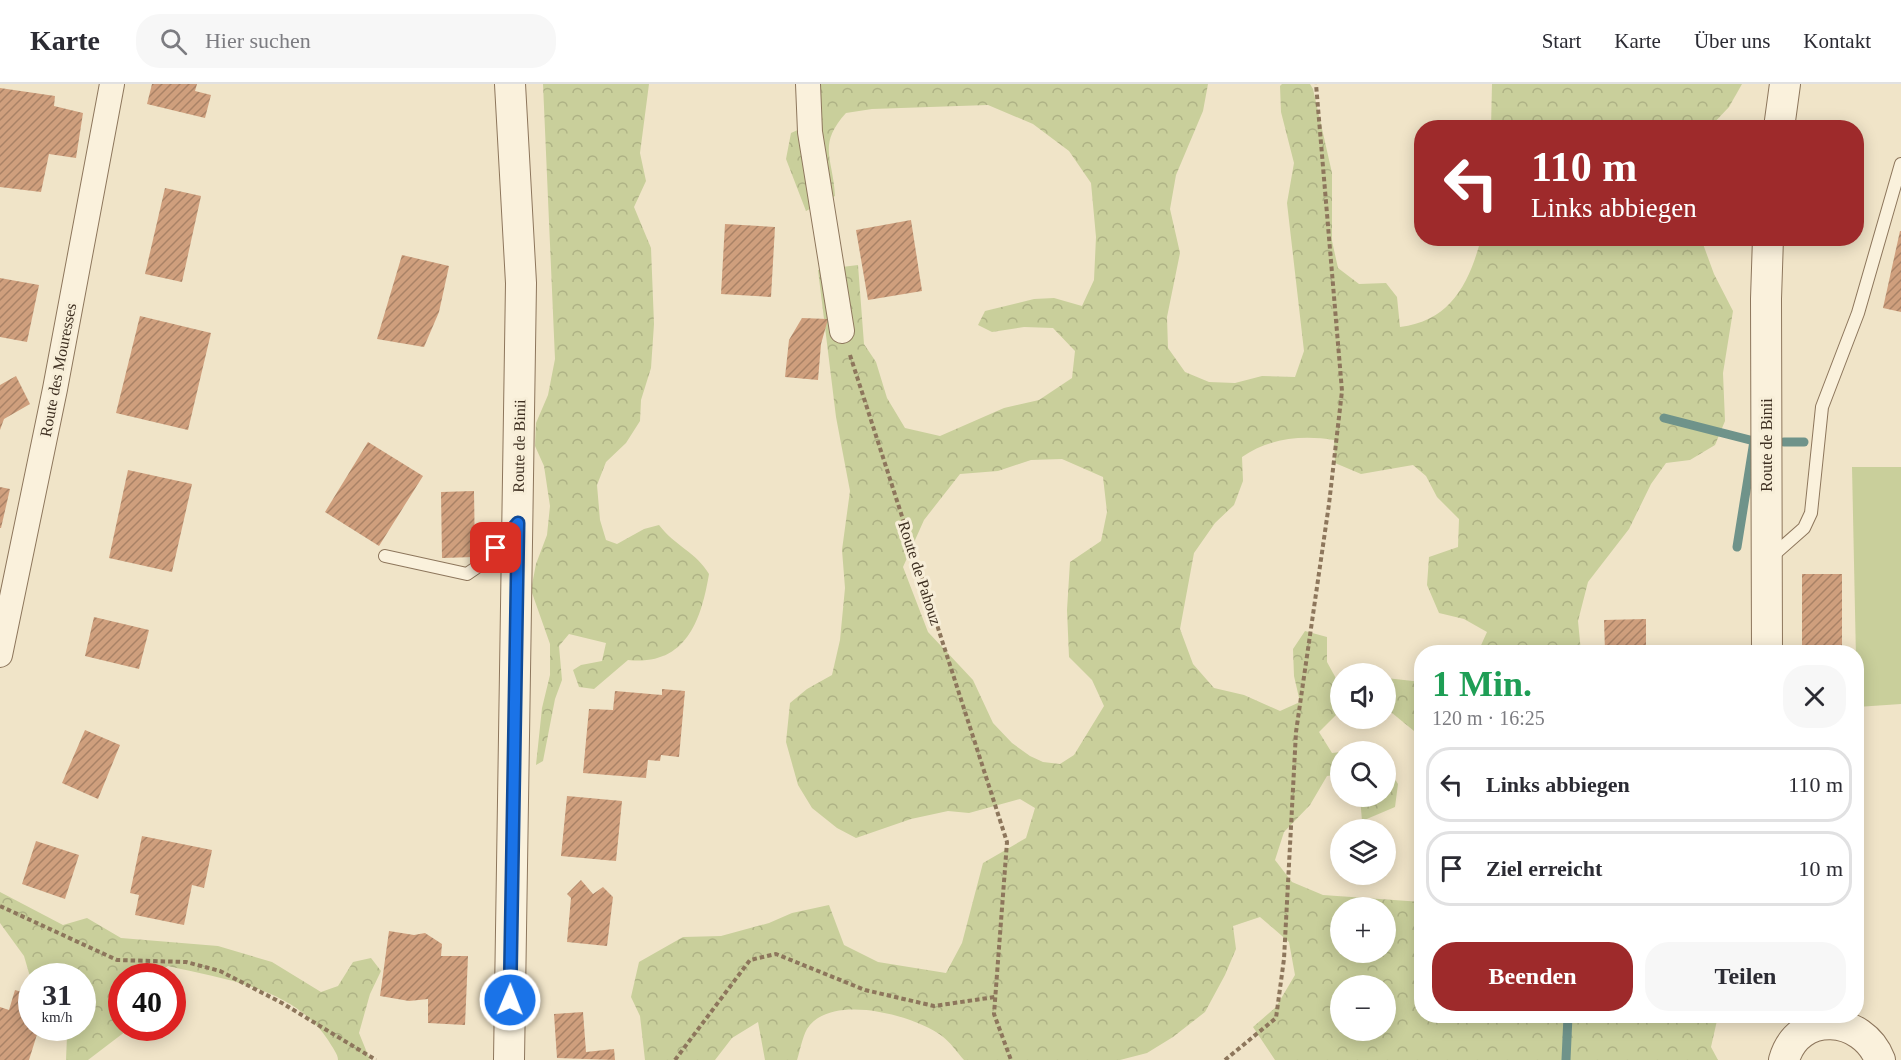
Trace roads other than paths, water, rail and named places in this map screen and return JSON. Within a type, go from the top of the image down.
[{"type":"street","name":"Route des Mouresses","points":[[0,655],[55,389],[112,84]]},
{"type":"street","name":"Route de Binii","points":[[509,1060],[521,283],[510,84]]},
{"type":"street","points":[[808,84],[810,132],[842,331]]},
{"type":"street","points":[[1780,120],[1785,84]]},
{"type":"street","name":"Route de Binii","points":[[1767,645],[1768,246]]},
{"type":"street","points":[[1784,1060],[1796,1024],[1822,1023],[1844,1025],[1870,1042],[1880,1060]]},
{"type":"lane","points":[[1766,561],[1804,528],[1811,513],[1822,407],[1858,313],[1901,164]]},
{"type":"lane","points":[[385,556],[467,574],[486,561],[518,523]]},
{"type":"waterway","points":[[1664,418],[1754,441],[1737,547]]},
{"type":"waterway","points":[[1784,442],[1804,442]]},
{"type":"waterway","points":[[1566,1060],[1568,1023]]}]
